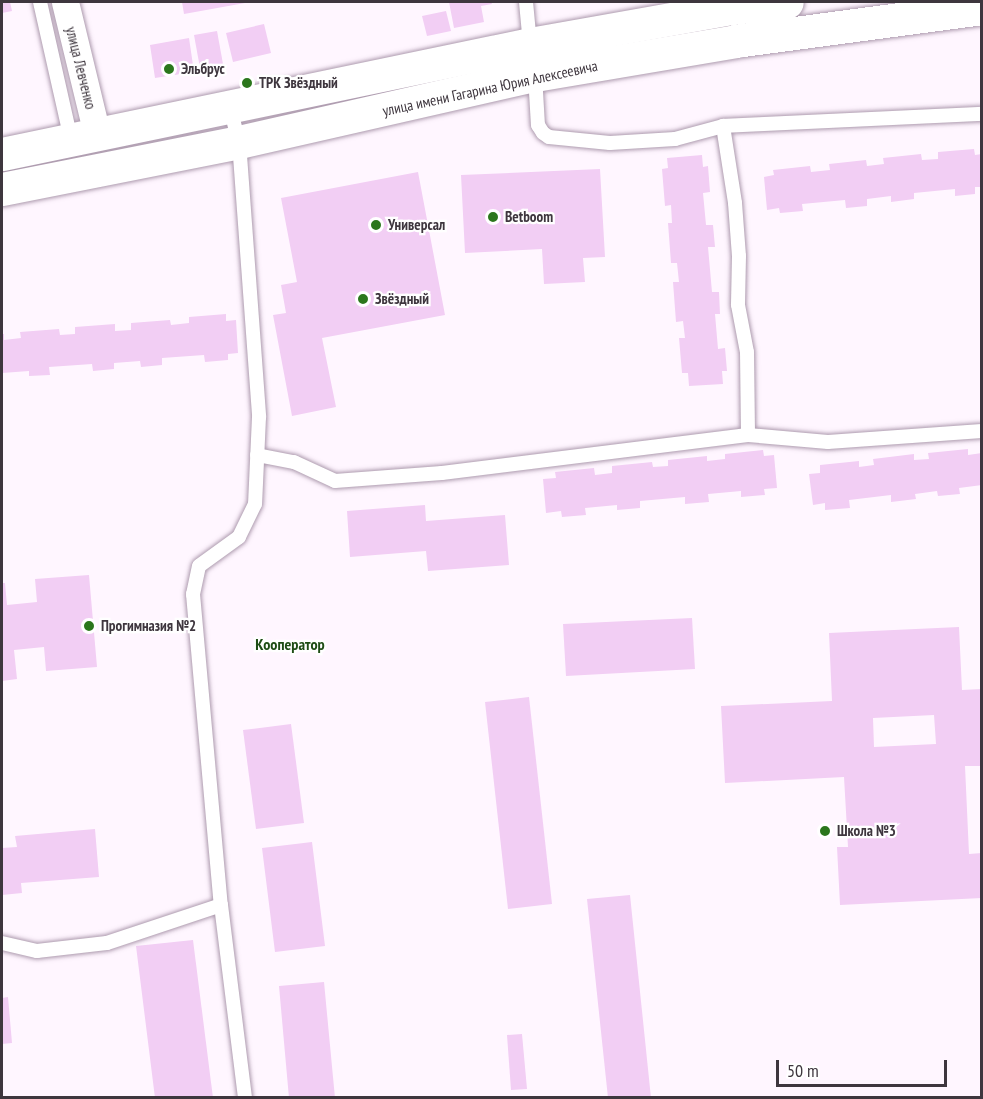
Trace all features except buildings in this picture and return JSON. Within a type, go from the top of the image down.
[{"type":"street","name":"улица Левченко","points":[[64,2],[84,137]]},
{"type":"street","name":"улица имени Гагарина Юрия Алексеевича","points":[[2,189],[239,142],[533,60],[733,8],[787,2]]},
{"type":"street","name":"улица имени Гагарина Юрия Алексеевича","points":[[2,154],[230,107],[533,60],[735,42],[981,8]]},
{"type":"lane","points":[[40,2],[84,137]]},
{"type":"lane","points":[[526,2],[538,125],[549,137],[610,143],[675,139],[723,126],[981,114]]},
{"type":"lane","points":[[230,107],[239,142],[259,417],[255,504],[239,537],[210,555],[199,566],[193,594],[221,905],[246,1098]]},
{"type":"lane","points":[[723,126],[738,235],[738,305],[747,352],[748,435]]},
{"type":"lane","points":[[257,455],[294,462],[335,481],[442,473],[748,435],[828,442],[981,431]]},
{"type":"lane","points":[[2,943],[37,951],[107,943],[221,905]]},
{"type":"place","name":"Эльбрус","points":[[169,69]]},
{"type":"place","name":"ТРК Звёздный","points":[[247,83]]},
{"type":"place","name":"Betboom","points":[[493,217]]},
{"type":"place","name":"Универсал","points":[[376,225]]},
{"type":"place","name":"Звёздный","points":[[363,299]]},
{"type":"place","name":"Прогимназия №2","points":[[89,626]]},
{"type":"place","name":"Школа №3","points":[[825,831]]},
{"type":"district","name":"Кооператор","points":[[290,644]]}]
